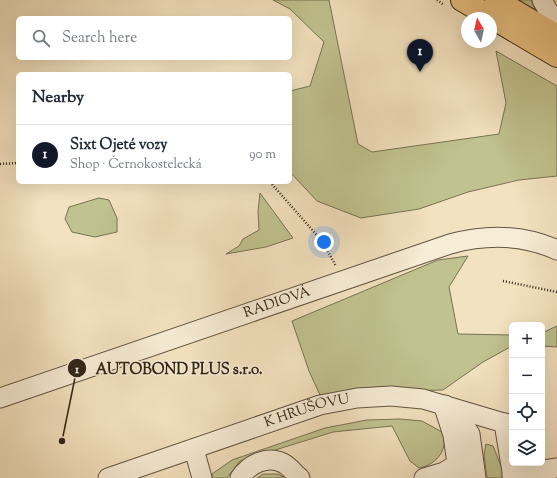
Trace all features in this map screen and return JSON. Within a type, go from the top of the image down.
[{"type":"main road","points":[[462,0],[557,56]]},
{"type":"main road","points":[[496,0],[557,36]]},
{"type":"street","points":[[542,0],[557,26]]},
{"type":"street","name":"RADIOVÁ","points":[[0,398],[450,244],[480,237],[512,238],[529,240],[557,250]]},
{"type":"street","name":"K HRUŠOVU","points":[[108,478],[320,405],[374,396],[406,396],[444,404],[508,424]]},
{"type":"street","points":[[444,404],[470,434],[476,478]]},
{"type":"street","points":[[444,404],[453,435],[458,472]]},
{"type":"street","points":[[508,424],[513,477],[557,468]]},
{"type":"street","points":[[194,448],[202,478]]},
{"type":"street","points":[[458,472],[473,453]]},
{"type":"street","points":[[240,478],[244,470],[252,465],[267,460],[284,463],[300,478]]},
{"type":"street","points":[[424,478],[444,472],[458,472]]},
{"type":"path","points":[[0,164],[16,164]]},
{"type":"path","points":[[272,184],[322,241],[344,281]]},
{"type":"path","points":[[503,281],[557,292]]},
{"type":"green space","points":[[273,0],[329,0],[358,144],[372,152],[499,134],[506,103],[496,51],[557,86],[557,176],[519,180],[468,192],[419,209],[361,218],[317,201],[292,174],[292,90],[310,86],[324,42],[290,9]]},
{"type":"green space","points":[[512,0],[531,0],[535,9],[533,10]]},
{"type":"green space","points":[[260,193],[293,238],[266,247],[226,254],[239,246],[243,239],[259,230],[258,211]]},
{"type":"green space","points":[[99,198],[109,200],[117,218],[117,232],[95,237],[72,232],[65,219],[69,207]]},
{"type":"green space","points":[[468,256],[449,287],[458,334],[509,335],[509,348],[483,362],[443,390],[351,392],[320,395],[309,371],[292,321],[438,260]]},
{"type":"green space","points":[[557,326],[557,347],[545,346],[545,332]]},
{"type":"green space","points":[[400,419],[422,421],[442,432],[444,441],[443,450],[435,461],[419,468],[410,461],[392,426],[333,432],[240,461],[227,478],[212,478],[212,474],[232,460],[325,428],[367,420]]},
{"type":"green space","points":[[486,444],[493,446],[506,478],[487,478],[484,455]]},
{"type":"green space","points":[[263,474],[278,474],[285,478],[257,478]]},
{"type":"place","name":"Sixt Ojeté vozy","points":[[420,72]]},
{"type":"place","name":"AUTOBOND PLUS s.r.o.","points":[[62,441]]}]
